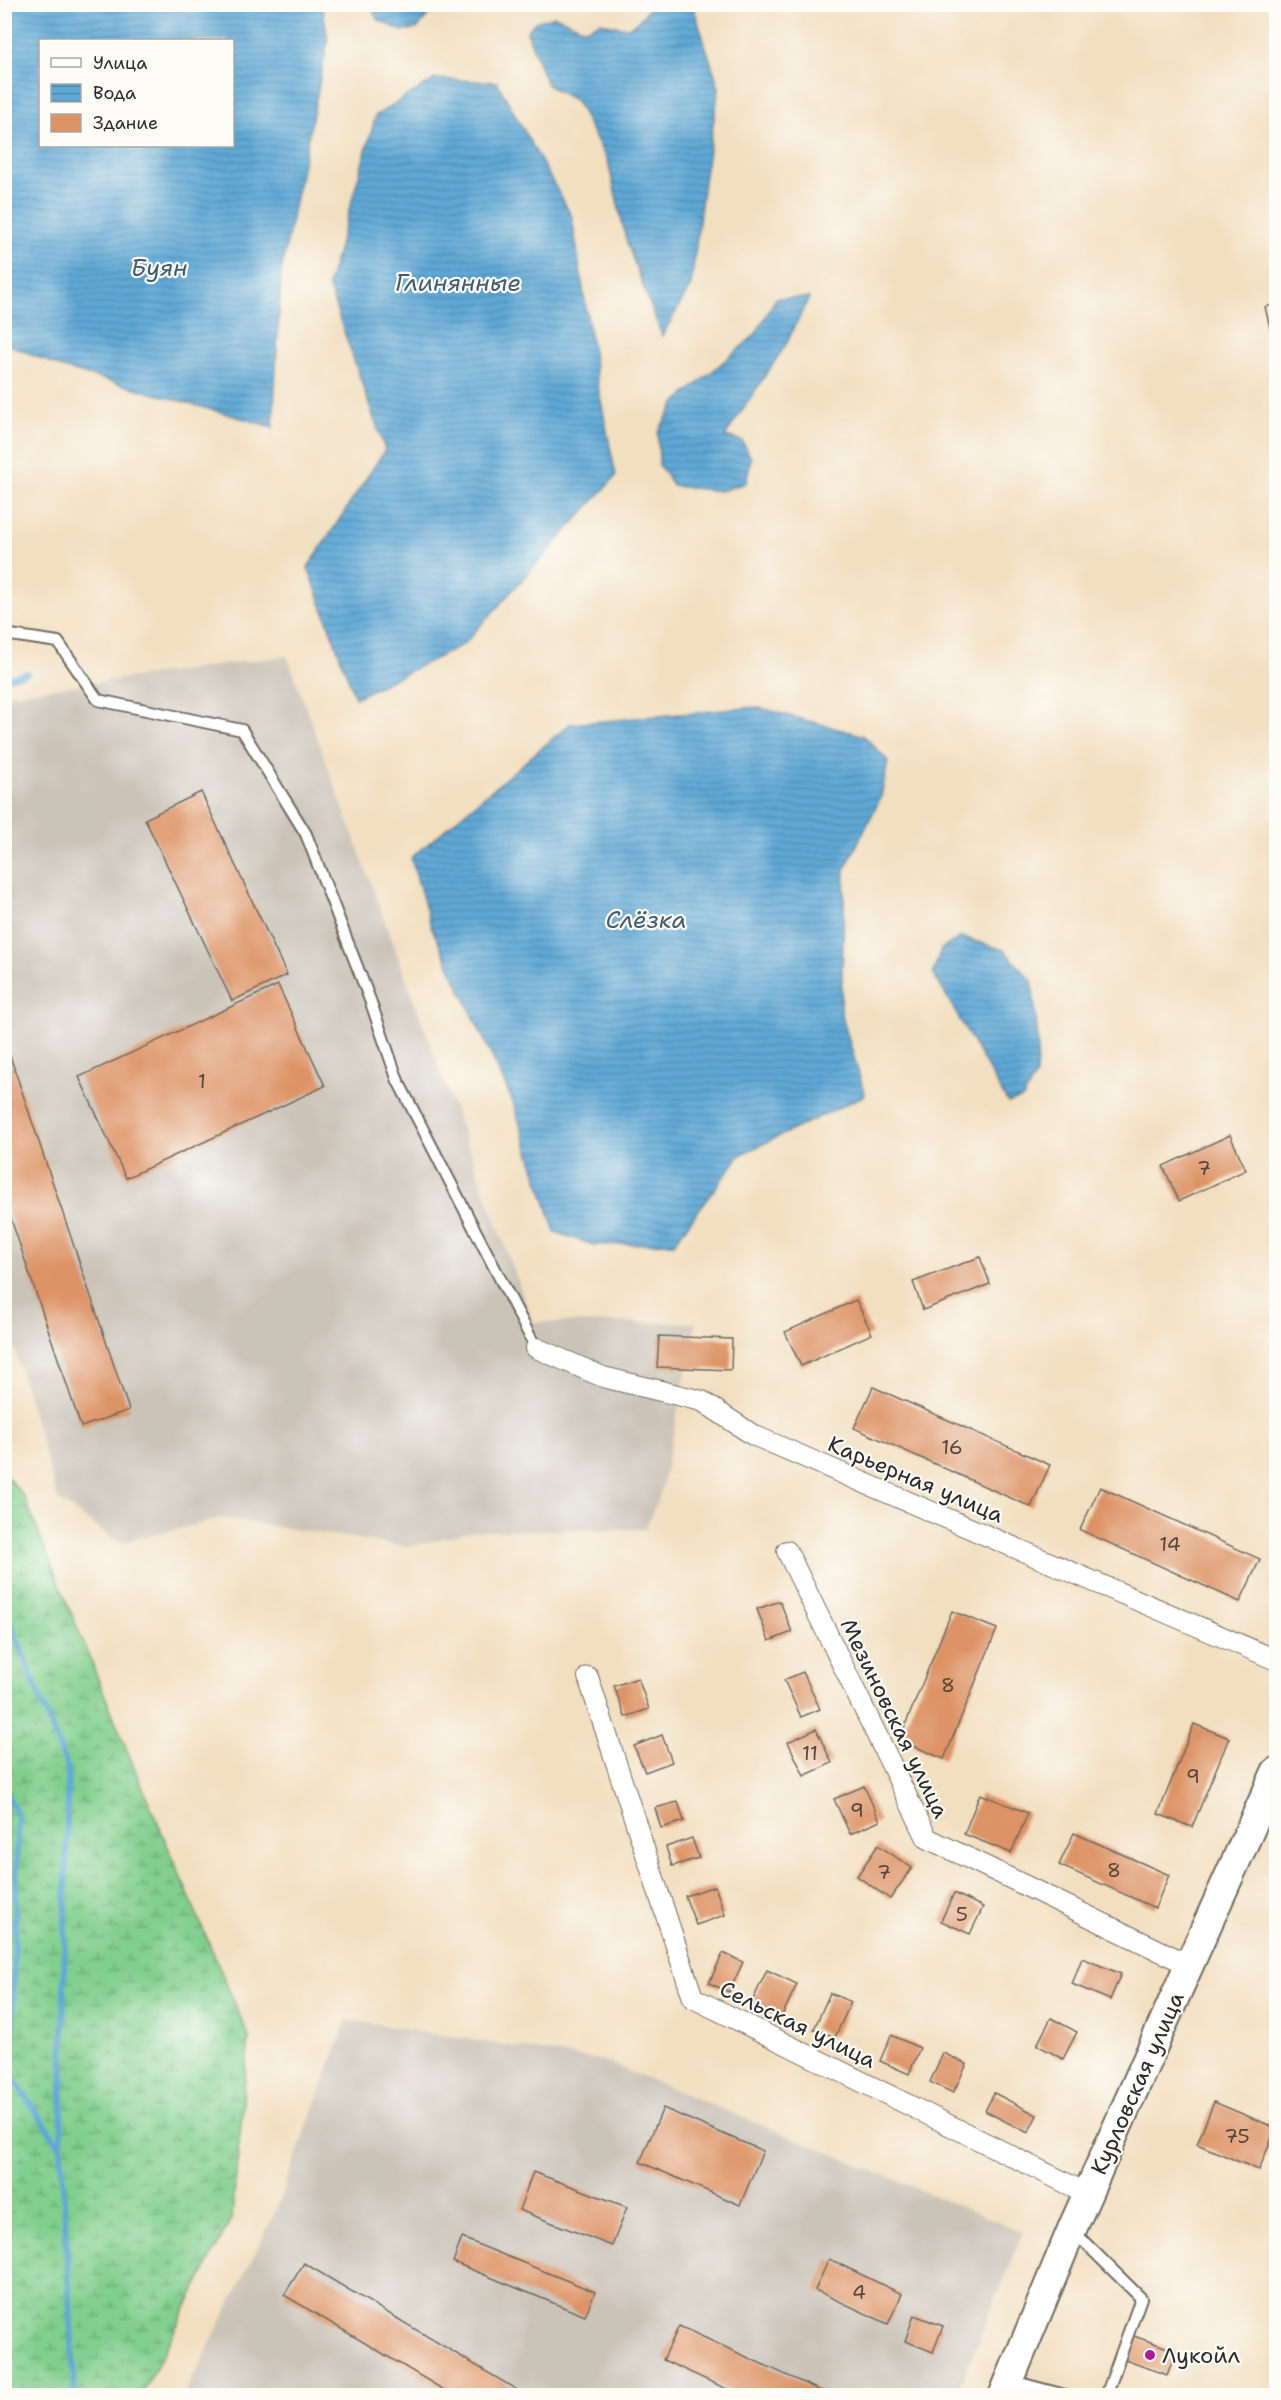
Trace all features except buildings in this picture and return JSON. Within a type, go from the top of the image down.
[{"type":"main road","name":"Курловская улица","points":[[1006,2388],[1072,2229],[1276,1772]]},
{"type":"street","name":"Карьерная улица","points":[[536,1347],[603,1377],[702,1401],[753,1435],[1276,1660]]},
{"type":"street","name":"Мезиновская улица","points":[[787,1551],[927,1838],[1189,1965]]},
{"type":"street","name":"Сельская улица","points":[[588,1677],[693,1998],[1088,2194]]},
{"type":"lane","points":[[4,634],[58,642],[98,700],[242,730],[306,834],[370,1000],[398,1081],[536,1347]]},
{"type":"lane","points":[[1072,2229],[1141,2298],[1106,2396]]},
{"type":"lane","points":[[1006,2388],[1069,2396]]},
{"type":"shaded area","points":[[287,656],[533,1322],[696,1323],[661,1492],[645,1529],[474,1531],[408,1547],[222,1518],[120,1543],[58,1500],[5,1317],[4,695]]},
{"type":"shaded area","points":[[347,2020],[604,2061],[1023,2232],[956,2395],[184,2396],[273,2217]]},
{"type":"green space","points":[[4,1473],[24,1497],[136,1772],[249,2037],[232,2217],[142,2395],[5,2395]]},
{"type":"water","name":"Буян","points":[[5,4],[322,5],[328,40],[281,272],[273,427],[63,368],[5,343]]},
{"type":"water","points":[[370,5],[430,5],[428,16],[417,29],[402,31],[377,19]]},
{"type":"water","points":[[651,5],[693,6],[719,88],[691,285],[662,336],[627,243],[608,162],[576,101],[547,85],[527,32],[535,22],[555,16],[585,29],[601,22],[625,27],[636,24]]},
{"type":"water","name":"Глинянные","points":[[435,79],[497,82],[572,217],[598,386],[616,476],[463,645],[355,698],[308,567],[385,450],[328,285],[376,115]]},
{"type":"water","points":[[776,298],[809,298],[785,346],[725,436],[742,441],[751,458],[746,483],[721,491],[673,486],[659,465],[658,432],[676,402],[755,335]]},
{"type":"water","name":"Слёзка","points":[[757,707],[864,736],[888,761],[881,797],[845,869],[841,1013],[865,1095],[740,1155],[674,1243],[593,1245],[555,1232],[513,1102],[431,926],[411,858],[570,724]]},
{"type":"water","points":[[961,937],[1004,950],[1032,981],[1038,1040],[1036,1075],[1023,1098],[1008,1103],[933,973],[941,949]]},
{"type":"waterway","points":[[4,679],[27,673]]},
{"type":"waterway","points":[[4,1606],[68,1769],[61,2148]]},
{"type":"waterway","points":[[4,1789],[18,1816],[11,2075],[61,2148],[75,2396]]},
{"type":"place","name":"Лукойл","points":[[1150,2355]]}]
